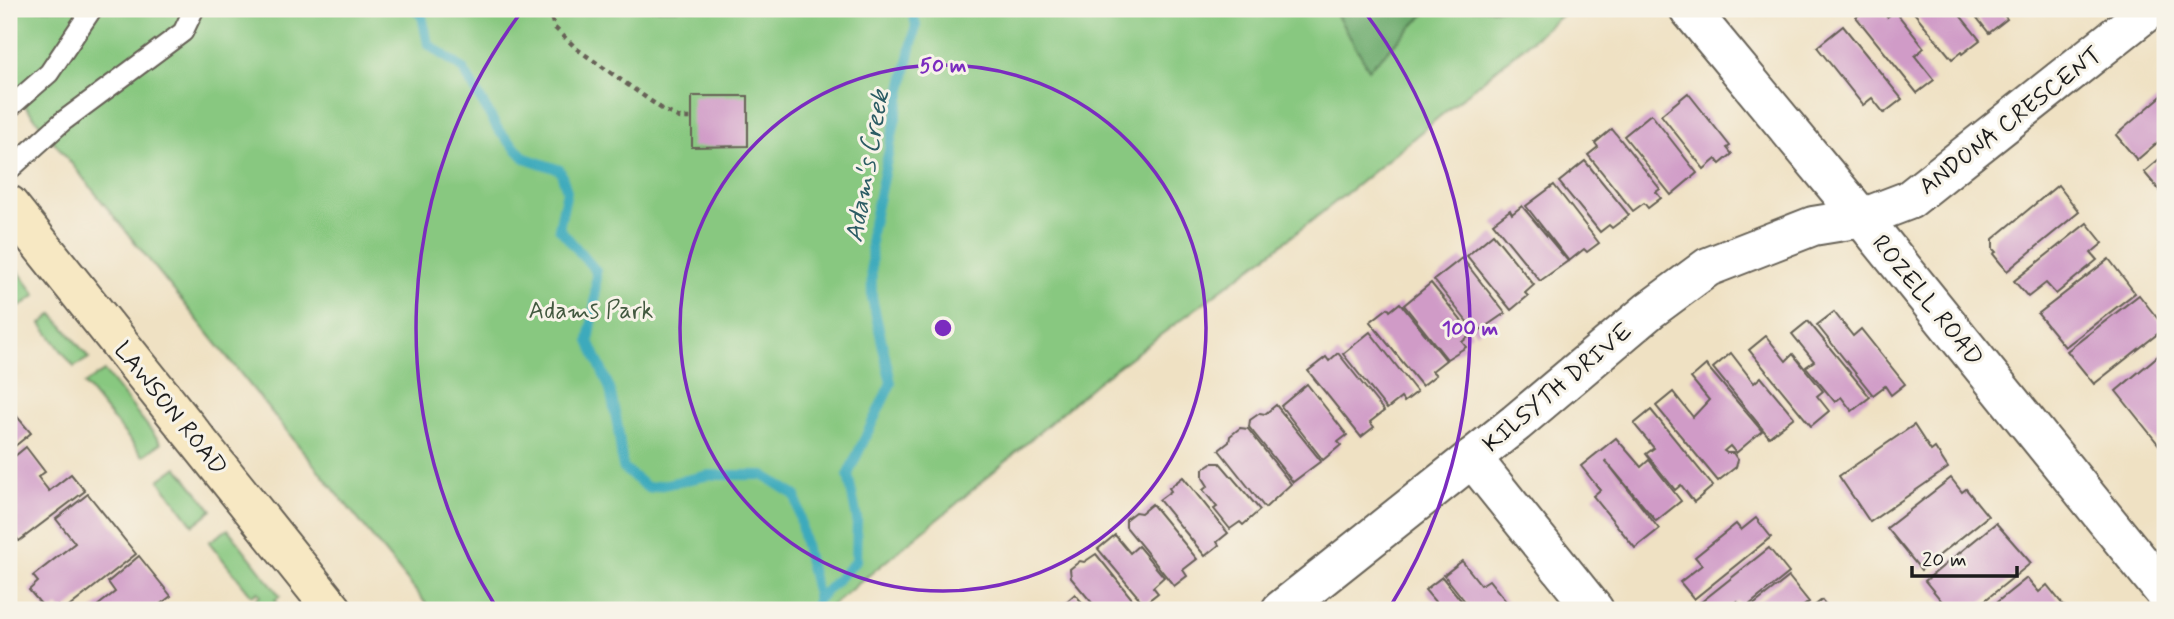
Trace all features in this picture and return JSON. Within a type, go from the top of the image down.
[{"type":"street","name":"ROZELL ROAD","points":[[1689,9],[2165,593]]},
{"type":"street","name":"ANDONA CRESCENT","points":[[1862,218],[1909,200],[2150,9]]},
{"type":"street","name":"LAWSON ROAD","points":[[9,205],[333,610]]},
{"type":"street","name":"KILSYTH DRIVE","points":[[1282,610],[1472,458],[1650,310],[1708,267],[1813,226],[1862,218]]},
{"type":"street","points":[[1472,458],[1594,610]]},
{"type":"lane","points":[[9,108],[49,73],[92,9]]},
{"type":"lane","points":[[9,170],[62,122],[183,32],[194,9]]},
{"type":"path","points":[[549,9],[554,27],[577,49],[665,111],[680,118],[692,118]]},
{"type":"green space","name":"Adams Park","points":[[9,9],[1569,9],[1357,185],[1096,383],[955,505],[826,610],[431,610],[9,86]]},
{"type":"green space","points":[[1333,9],[1430,9],[1369,69]]},
{"type":"green space","points":[[9,259],[36,295],[21,306],[9,290]]},
{"type":"green space","points":[[53,314],[89,358],[74,367],[41,324]]},
{"type":"green space","points":[[104,371],[161,443],[143,456],[84,384]]},
{"type":"green space","points":[[177,467],[212,510],[193,525],[159,480]]},
{"type":"green space","points":[[228,529],[280,596],[275,600],[281,609],[264,610],[255,600],[260,596],[258,592],[252,596],[209,542]]},
{"type":"building","points":[[1866,9],[1881,9],[1887,17],[1895,11],[1924,48],[1915,56],[1934,80],[1917,93],[1856,17]]},
{"type":"building","points":[[1911,9],[1955,9],[1980,40],[1952,59]]},
{"type":"building","points":[[1970,9],[1999,9],[2007,19],[1989,33]]},
{"type":"building","points":[[1843,26],[1902,99],[1884,113],[1872,98],[1863,105],[1817,47]]},
{"type":"building","points":[[1688,93],[1730,146],[1727,148],[1732,154],[1720,164],[1716,159],[1704,169],[1661,115]]},
{"type":"building","points":[[2165,93],[2165,136],[2137,160],[2116,135]]},
{"type":"building","points":[[692,96],[748,96],[748,146],[692,147]]},
{"type":"building","points":[[1651,114],[1697,173],[1671,195],[1624,136]]},
{"type":"building","points":[[1612,129],[1660,189],[1656,192],[1661,198],[1648,208],[1644,203],[1633,211],[1588,155],[1598,147],[1595,143]]},
{"type":"building","points":[[2165,154],[2165,197],[2144,172]]},
{"type":"building","points":[[1585,161],[1629,215],[1612,228],[1609,225],[1600,232],[1559,182]]},
{"type":"building","points":[[1554,185],[1599,243],[1587,252],[1584,249],[1569,261],[1526,206]]},
{"type":"building","points":[[2058,185],[2079,212],[2007,271],[1993,254],[1996,252],[1993,249],[1993,239]]},
{"type":"building","points":[[1522,206],[1568,261],[1540,281],[1493,223],[1510,210],[1512,214]]},
{"type":"building","points":[[2087,223],[2103,243],[2091,253],[2097,260],[2056,294],[2046,283],[2028,297],[2014,281]]},
{"type":"building","points":[[1493,234],[1534,285],[1525,293],[1528,296],[1511,310],[1467,256]]},
{"type":"building","points":[[1462,258],[1505,313],[1476,333],[1434,280]]},
{"type":"building","points":[[2109,259],[2135,293],[2065,347],[2038,314]]},
{"type":"building","points":[[1431,283],[1472,334],[1462,342],[1466,347],[1447,359],[1404,305]]},
{"type":"building","points":[[2139,295],[2165,328],[2094,384],[2067,351]]},
{"type":"building","points":[[1400,303],[1446,360],[1432,371],[1436,375],[1422,386],[1370,322],[1388,308],[1390,311]]},
{"type":"building","points":[[1834,312],[1853,336],[1861,329],[1905,384],[1891,395],[1885,386],[1873,395],[1817,325]]},
{"type":"building","points":[[1808,321],[1870,397],[1852,411],[1841,397],[1835,402],[1806,367],[1814,361],[1792,334]]},
{"type":"building","points":[[1370,332],[1417,392],[1404,402],[1401,398],[1387,409],[1343,354]]},
{"type":"building","points":[[1766,336],[1786,361],[1793,354],[1823,391],[1817,396],[1829,411],[1811,426],[1749,350]]},
{"type":"building","points":[[2165,350],[2165,448],[2163,450],[2116,391]]},
{"type":"building","points":[[1338,353],[1384,411],[1370,422],[1374,427],[1361,437],[1308,371],[1326,357],[1329,361]]},
{"type":"building","points":[[1731,353],[1754,383],[1761,377],[1794,417],[1769,437],[1713,368]]},
{"type":"building","points":[[1706,365],[1762,431],[1736,453],[1730,446],[1724,451],[1733,453],[1738,460],[1736,467],[1718,481],[1656,406],[1673,392],[1693,417],[1709,400],[1691,378]]},
{"type":"building","points":[[1307,384],[1347,435],[1338,442],[1341,445],[1323,460],[1281,406]]},
{"type":"building","points":[[1276,405],[1321,461],[1293,482],[1249,427],[1250,420],[1260,413],[1265,414]]},
{"type":"building","points":[[9,407],[31,433],[9,451]]},
{"type":"building","points":[[1651,410],[1713,486],[1694,502],[1681,485],[1675,490],[1646,454],[1654,448],[1634,424]]},
{"type":"building","points":[[1914,425],[1931,451],[1935,448],[1948,468],[1870,522],[1839,476]]},
{"type":"building","points":[[1240,428],[1248,429],[1291,484],[1265,508],[1219,450]]},
{"type":"building","points":[[1616,438],[1641,467],[1649,460],[1681,501],[1656,521],[1605,460],[1659,529],[1635,548],[1593,496],[1600,490],[1581,466]]},
{"type":"building","points":[[26,447],[45,472],[38,477],[49,491],[71,474],[85,491],[19,541],[9,528],[9,461]]},
{"type":"building","points":[[1212,463],[1220,463],[1260,510],[1243,525],[1240,522],[1230,529],[1203,490],[1208,486],[1203,478],[1203,469]]},
{"type":"building","points":[[1183,477],[1228,533],[1217,542],[1219,545],[1205,556],[1159,500]]},
{"type":"building","points":[[1951,478],[1962,492],[1966,489],[1988,516],[1921,570],[1887,528]]},
{"type":"building","points":[[88,494],[136,554],[65,610],[58,606],[53,610],[46,610],[29,590],[38,582],[33,576],[75,543],[56,519]]},
{"type":"building","points":[[1152,504],[1197,559],[1183,570],[1187,576],[1174,586],[1126,527],[1126,519],[1135,512],[1141,513]]},
{"type":"building","points":[[1756,518],[1771,537],[1694,599],[1680,582],[1702,565],[1695,557],[1736,524],[1741,530]]},
{"type":"building","points":[[1996,523],[2031,563],[1973,610],[1949,610],[1925,581]]},
{"type":"building","points":[[1115,535],[1130,553],[1138,546],[1164,577],[1153,587],[1158,593],[1144,604],[1098,549]]},
{"type":"building","points":[[1769,548],[1789,573],[1744,609],[1737,601],[1726,610],[1705,610],[1700,603]]},
{"type":"building","points":[[1096,554],[1141,610],[1098,610],[1071,578],[1070,569]]},
{"type":"building","points":[[139,556],[171,596],[155,608],[157,610],[92,610],[115,592],[108,582]]},
{"type":"building","points":[[1462,561],[1481,585],[1489,580],[1513,610],[1472,610],[1444,575]]},
{"type":"building","points":[[1442,577],[1469,610],[1442,610],[1425,590]]},
{"type":"building","points":[[1789,577],[1809,602],[1798,610],[1747,610]]},
{"type":"building","points":[[2027,578],[2039,592],[2047,585],[2067,610],[1987,610]]},
{"type":"building","points":[[1075,594],[1088,610],[1050,610],[1060,602],[1065,603]]},
{"type":"building","points":[[1822,600],[1830,610],[1809,610]]},
{"type":"waterway","name":"Adam's Creek","points":[[414,9],[422,16],[428,44],[463,69],[499,131],[525,158],[560,170],[567,191],[559,228],[596,271],[595,304],[589,341],[610,389],[623,468],[648,488],[710,475],[763,475],[796,496],[818,599]]},
{"type":"waterway","name":"Adam's Creek","points":[[813,610],[818,599],[856,561],[857,519],[848,474],[891,383],[872,298],[871,233],[916,25],[912,9]]}]
